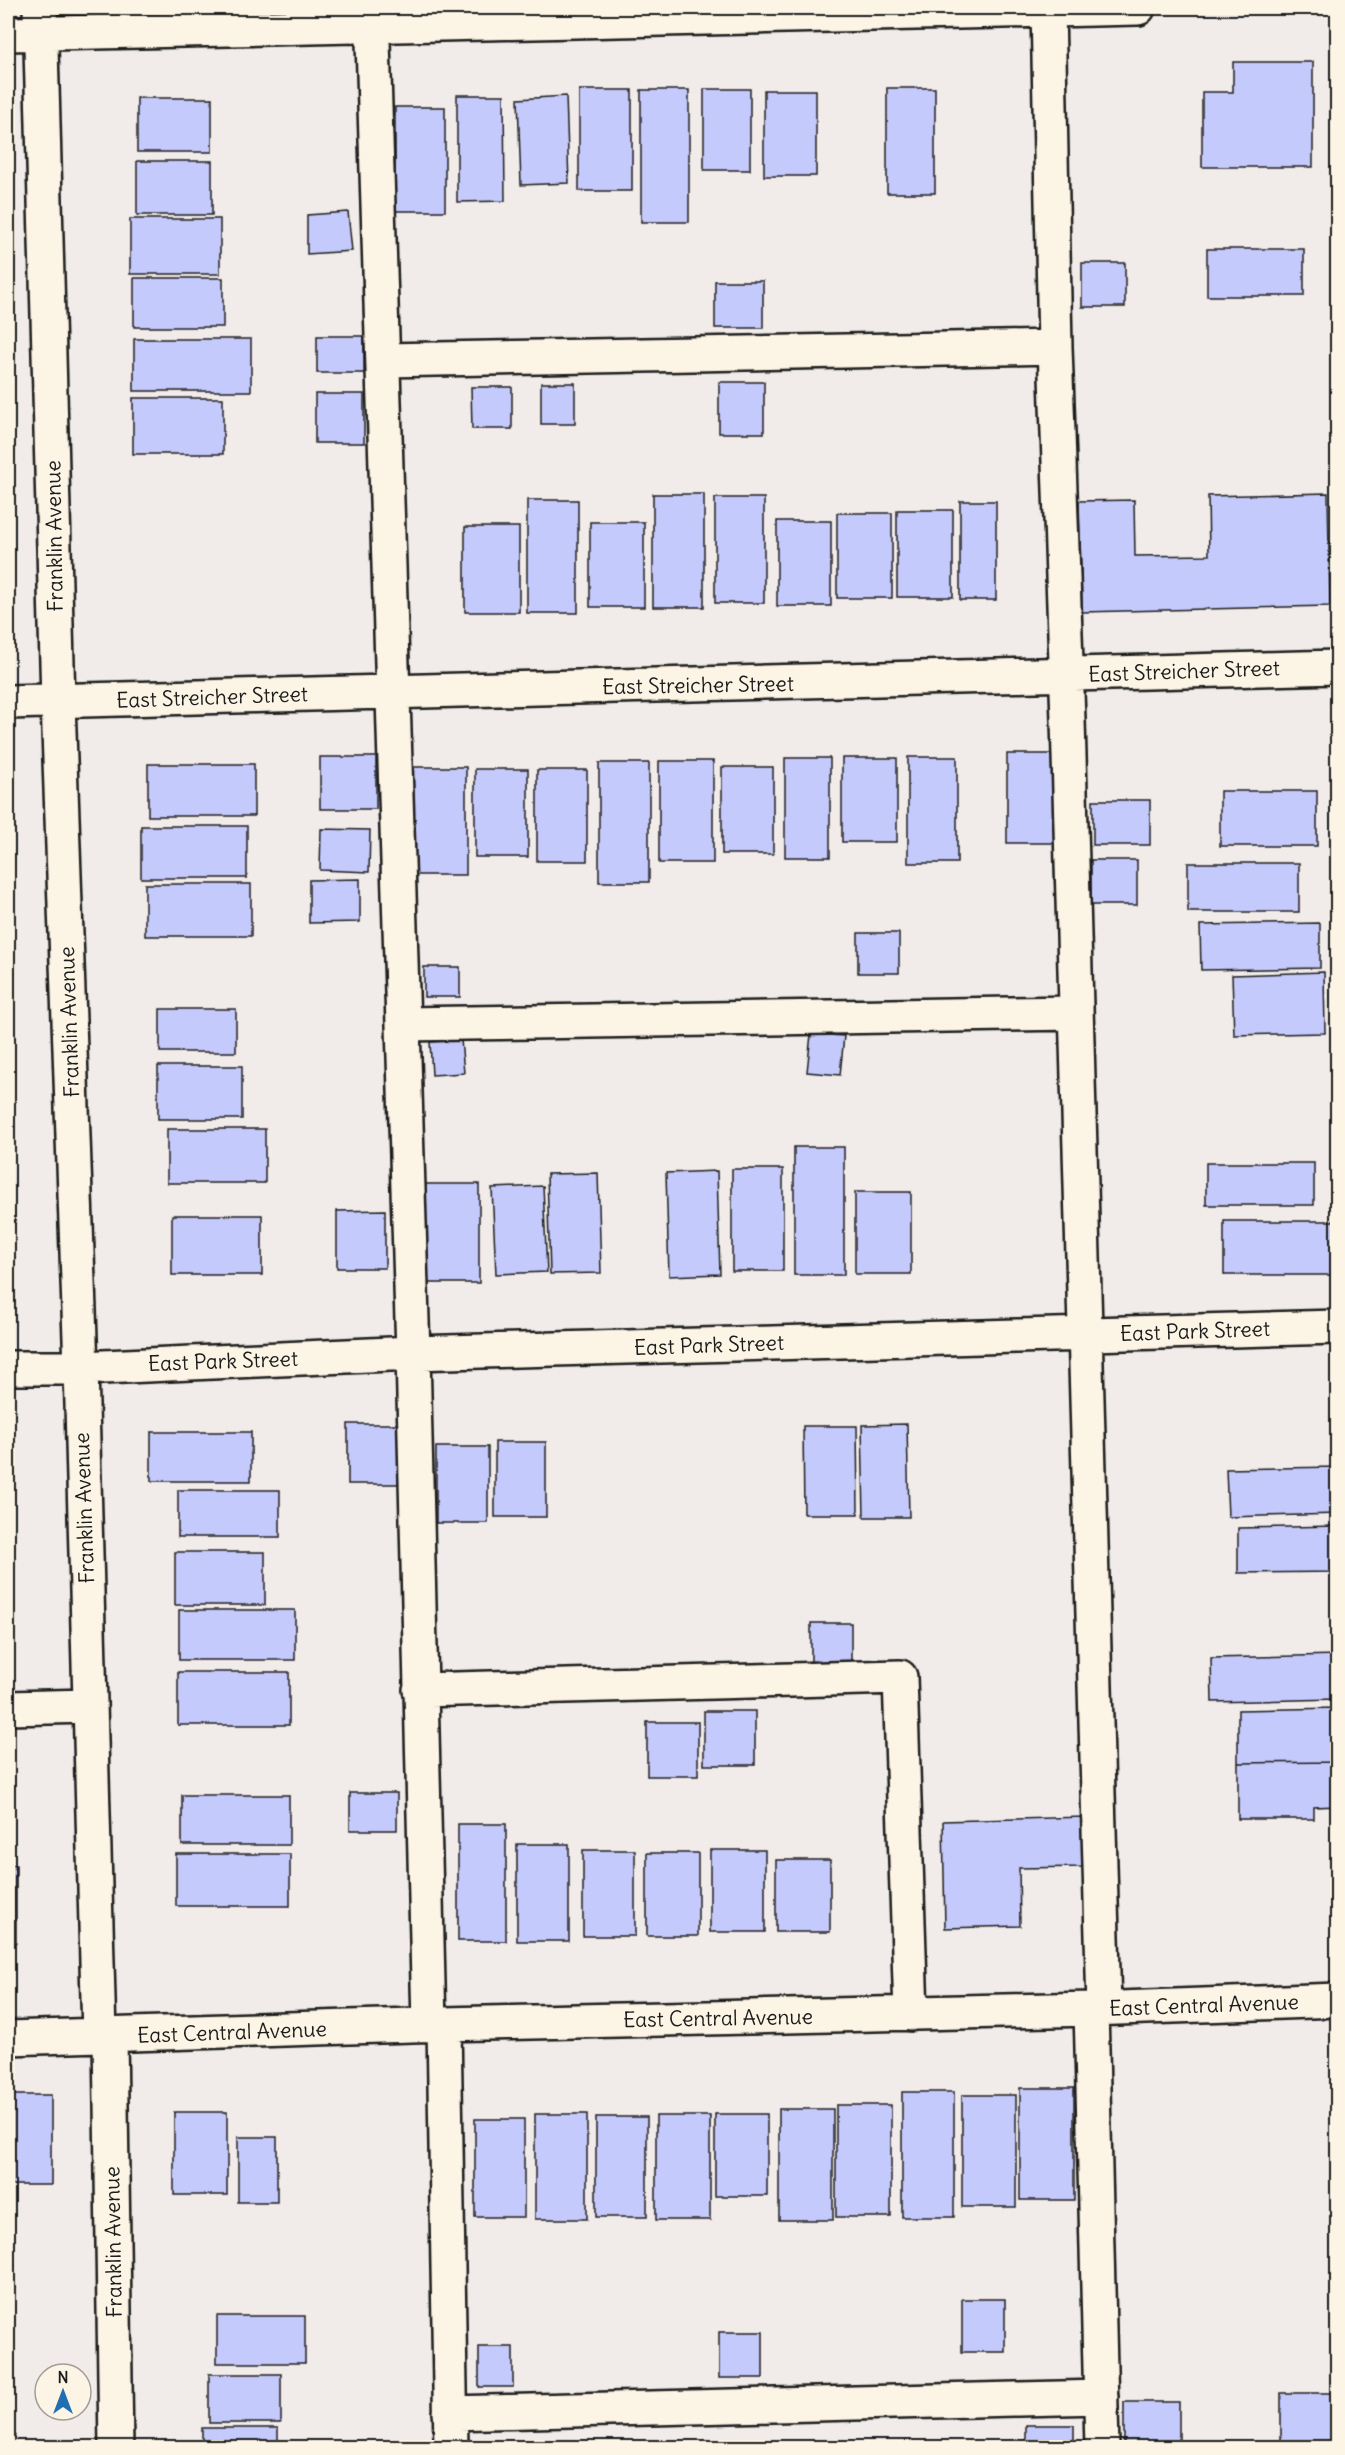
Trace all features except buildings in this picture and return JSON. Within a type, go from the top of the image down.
[{"type":"street","points":[[1048,8],[1055,347],[1067,675],[1085,1334],[1102,2448]]},
{"type":"street","points":[[8,34],[41,20],[1138,8]]},
{"type":"street","points":[[372,16],[413,1353],[420,1690],[437,2025],[451,2448]]},
{"type":"street","name":"Franklin Avenue","points":[[41,20],[58,702],[90,1706],[105,2036],[116,2448]]},
{"type":"street","points":[[384,360],[1055,347]]},
{"type":"street","name":"East Streicher Street","points":[[8,702],[1338,667]]},
{"type":"street","points":[[403,1024],[1076,1013]]},
{"type":"street","name":"East Park Street","points":[[8,1368],[81,1368],[413,1353],[1338,1327]]},
{"type":"street","points":[[420,1690],[900,1677],[911,2014]]},
{"type":"street","points":[[8,1708],[90,1706]]},
{"type":"street","name":"East Central Avenue","points":[[8,2038],[1097,2009],[1338,2000]]},
{"type":"street","points":[[450,2414],[1101,2397]]}]
